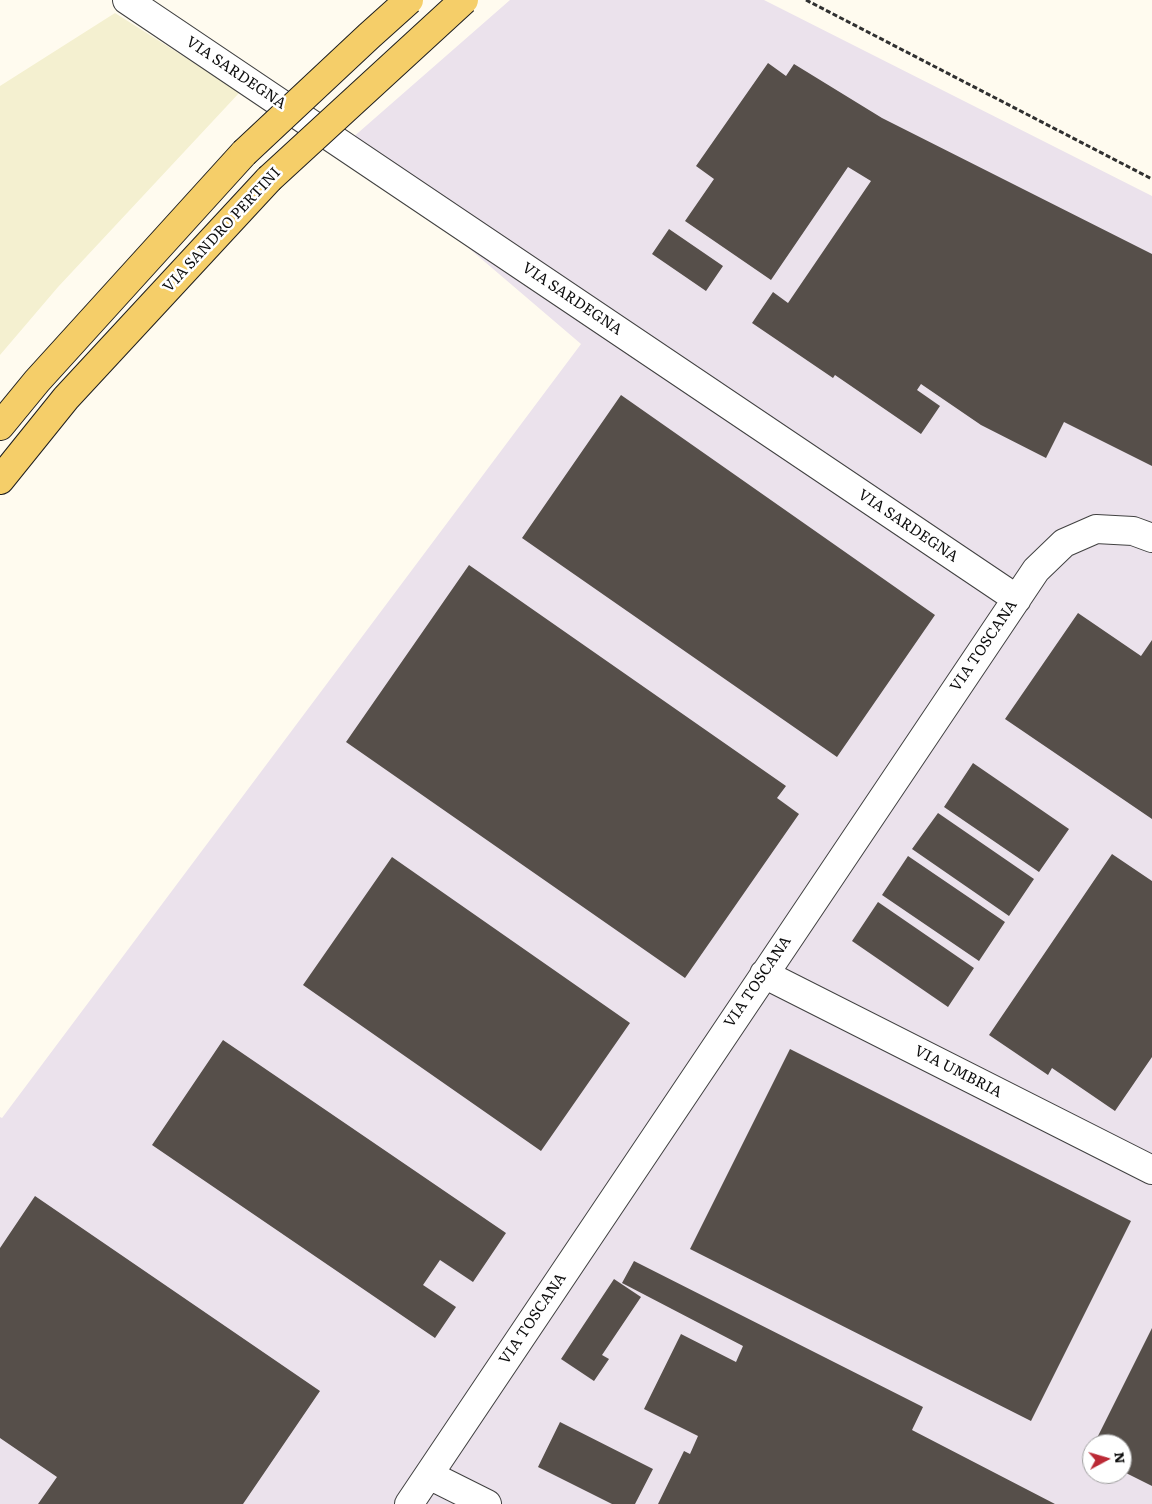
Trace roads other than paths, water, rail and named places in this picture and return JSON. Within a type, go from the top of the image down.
[{"type":"main road","points":[[0,426],[37,381],[244,153],[409,0]]},
{"type":"main road","name":"VIA SANDRO PERTINI","points":[[0,480],[66,398],[269,179],[464,0]]},
{"type":"street","name":"VIA SARDEGNA","points":[[127,0],[1016,599]]},
{"type":"street","name":"VIA TOSCANA","points":[[409,1504],[1036,570],[1064,543],[1096,529],[1133,531],[1152,538]]},
{"type":"street","name":"VIA UMBRIA","points":[[764,974],[1152,1170]]},
{"type":"street","points":[[429,1475],[487,1504]]}]
